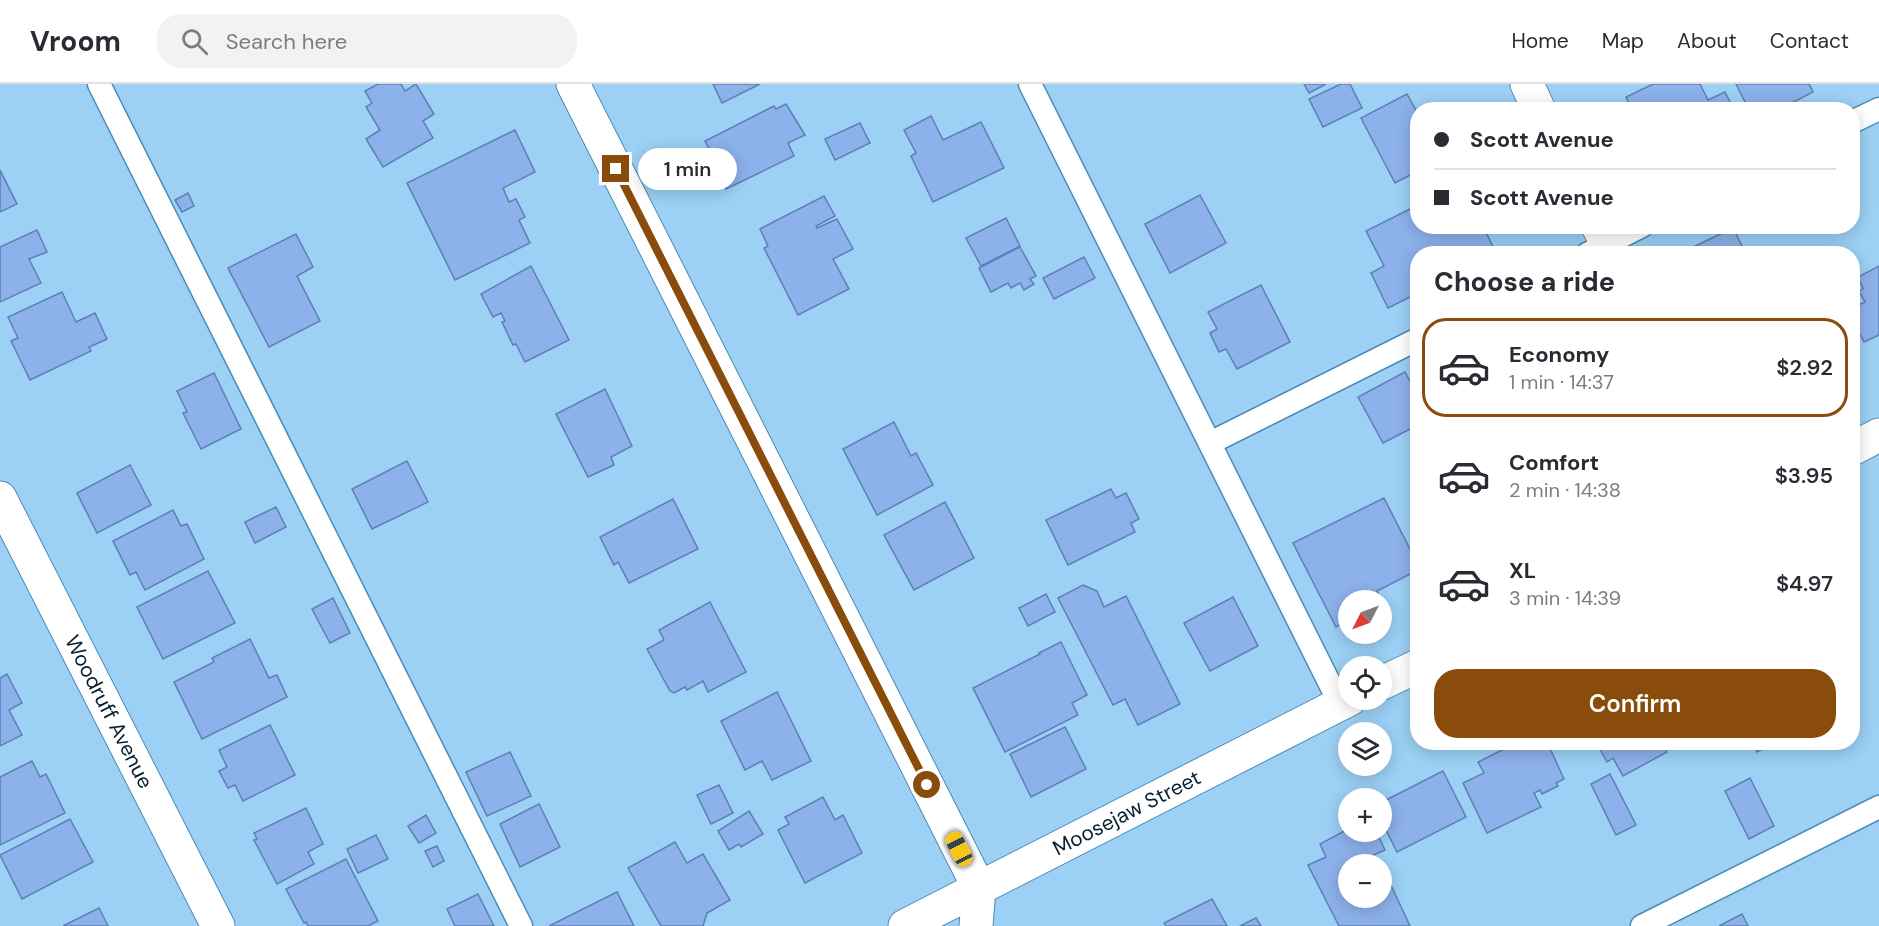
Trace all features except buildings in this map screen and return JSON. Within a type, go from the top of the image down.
[{"type":"street","points":[[573,84],[979,888],[976,926]]},
{"type":"street","points":[[1527,84],[1535,102]]},
{"type":"street","points":[[1860,445],[1879,435]]},
{"type":"street","name":"Woodruff Avenue","points":[[0,498],[218,926]]},
{"type":"street","points":[[1392,678],[1410,670]]},
{"type":"street","name":"Moosejaw Street","points":[[905,926],[1338,705]]},
{"type":"lane","points":[[99,84],[521,926]]},
{"type":"lane","points":[[1030,84],[1210,443],[1338,688]]},
{"type":"lane","points":[[1860,119],[1879,109]]},
{"type":"lane","points":[[1601,244],[1624,234]]},
{"type":"lane","points":[[1210,443],[1410,343]]},
{"type":"lane","points":[[1642,926],[1879,807]]},
{"type":"route","points":[[616,169],[927,785]]}]
